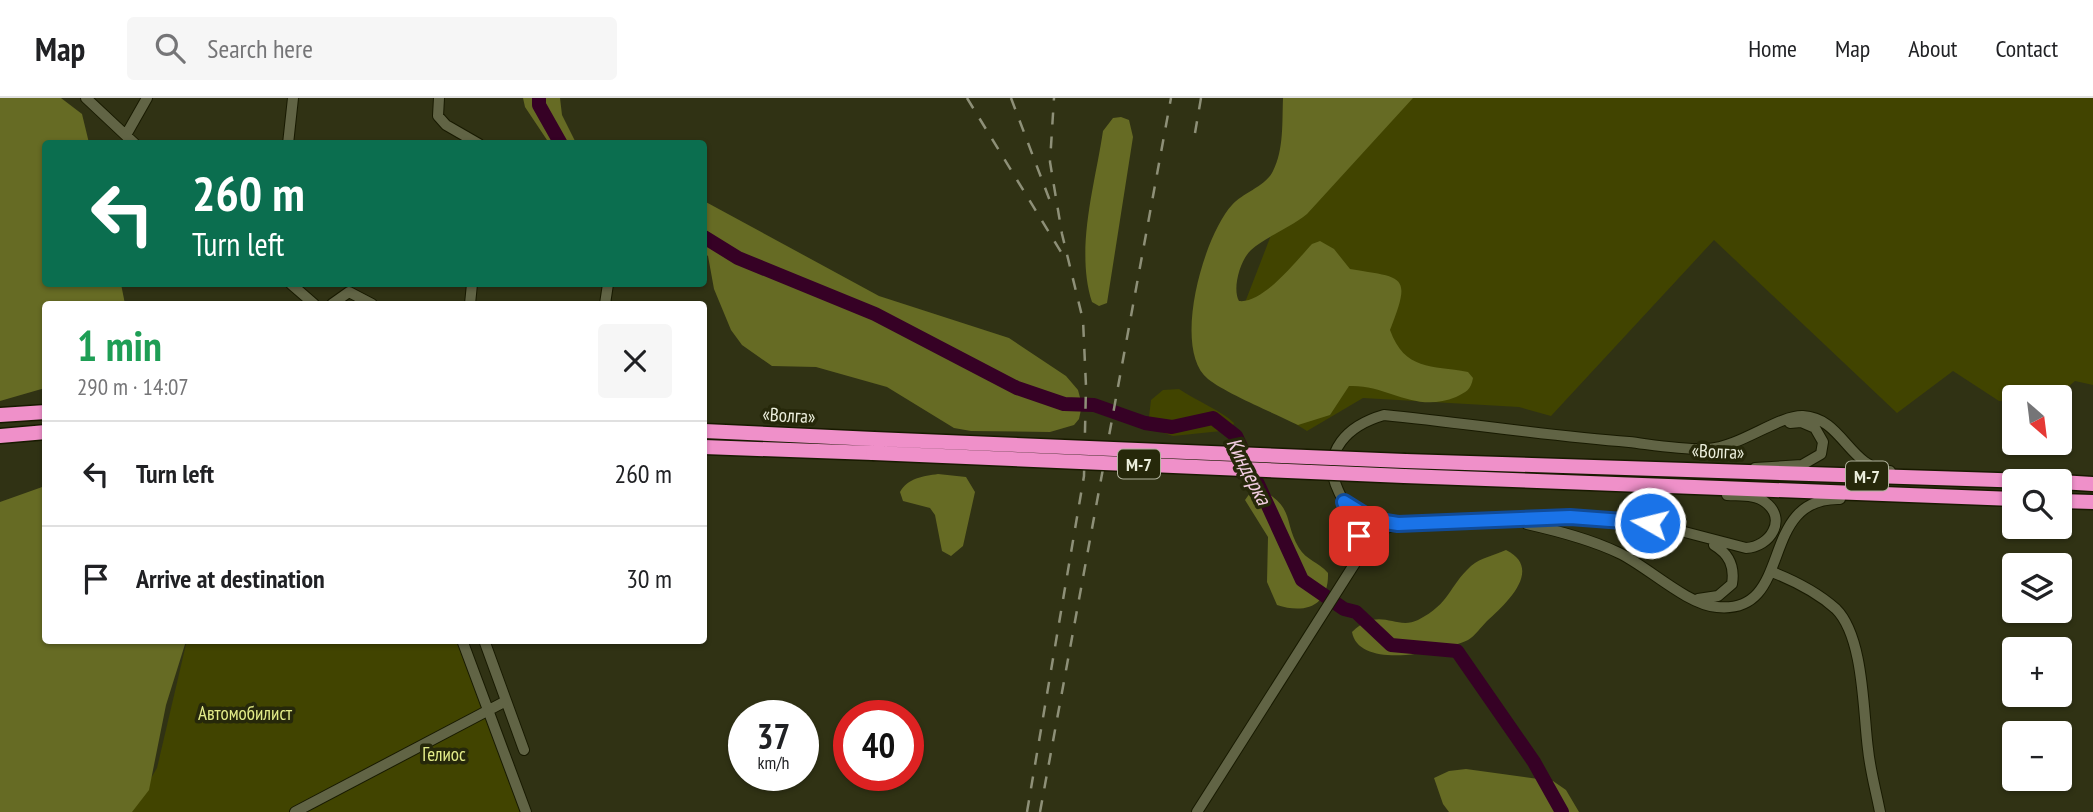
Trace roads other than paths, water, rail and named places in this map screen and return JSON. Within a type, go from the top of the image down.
[{"type":"highway","points":[[0,415],[42,412]]},
{"type":"highway","name":"«Волга»","points":[[707,431],[873,446]]},
{"type":"highway","points":[[0,436],[42,432]]},
{"type":"highway","name":"«Волга»","points":[[707,447],[873,446]]},
{"type":"highway","name":"М-7","points":[[873,446],[1405,468]]},
{"type":"highway","name":"«Волга»","points":[[1405,468],[1739,471],[2002,480]]},
{"type":"highway","name":"«Волга»","points":[[1405,468],[1685,487],[2002,499]]},
{"type":"highway","points":[[2072,483],[2093,484]]},
{"type":"highway","points":[[2072,501],[2093,502]]},
{"type":"street","points":[[86,98],[131,140]]},
{"type":"street","points":[[126,135],[147,98]]},
{"type":"street","points":[[288,140],[293,98]]},
{"type":"street","points":[[439,98],[438,116],[446,125],[472,140]]},
{"type":"street","points":[[294,287],[311,301]]},
{"type":"street","points":[[336,301],[349,292],[366,301]]},
{"type":"street","points":[[1359,556],[1359,536],[1334,479],[1335,447],[1365,420],[1384,415],[1563,437],[1707,449],[1724,446],[1788,418],[1814,418],[1830,425],[1869,466],[1883,471],[1930,472],[1951,478]]},
{"type":"street","points":[[1739,471],[1766,465],[1802,465],[1821,454],[1823,442],[1815,428],[1801,422],[1769,428]]},
{"type":"street","points":[[1344,502],[1373,520],[1398,524],[1570,517],[1628,520],[1730,546],[1755,548],[1773,534],[1775,519],[1762,499],[1685,487]]},
{"type":"street","points":[[1516,521],[1567,534],[1618,552],[1693,599],[1716,608],[1738,605],[1762,588],[1772,572],[1792,518],[1813,501],[1881,500],[1904,495]]},
{"type":"street","points":[[1197,812],[1359,556],[1374,536],[1398,524]]},
{"type":"street","points":[[1693,599],[1718,596],[1727,590],[1733,578],[1732,564],[1723,551],[1704,540]]},
{"type":"street","points":[[1772,572],[1809,588],[1837,610],[1850,632],[1880,812]]},
{"type":"street","points":[[463,644],[526,812]]},
{"type":"street","points":[[485,644],[524,750]]},
{"type":"street","points":[[295,812],[506,701]]},
{"type":"waterway","name":"Киндерка","points":[[539,98],[539,105],[559,140]]},
{"type":"waterway","name":"Киндерка","points":[[707,239],[738,258],[875,314],[1017,388],[1064,404],[1094,405],[1145,423],[1172,427],[1213,418],[1236,436],[1302,580],[1344,609],[1356,612],[1391,645],[1457,651],[1534,762],[1562,812]]},
{"type":"railway","points":[[967,98],[1061,252]]},
{"type":"railway","points":[[1011,98],[1050,201]]},
{"type":"railway","points":[[1027,812],[1084,476],[1086,386],[1083,320],[1062,234],[1050,162],[1054,98]]},
{"type":"railway","points":[[1040,812],[1171,98]]},
{"type":"railway","points":[[1195,133],[1201,98]]},
{"type":"park label","name":"Автомобилист","points":[[245,713]]},
{"type":"park label","name":"Гелиос","points":[[444,754]]}]
